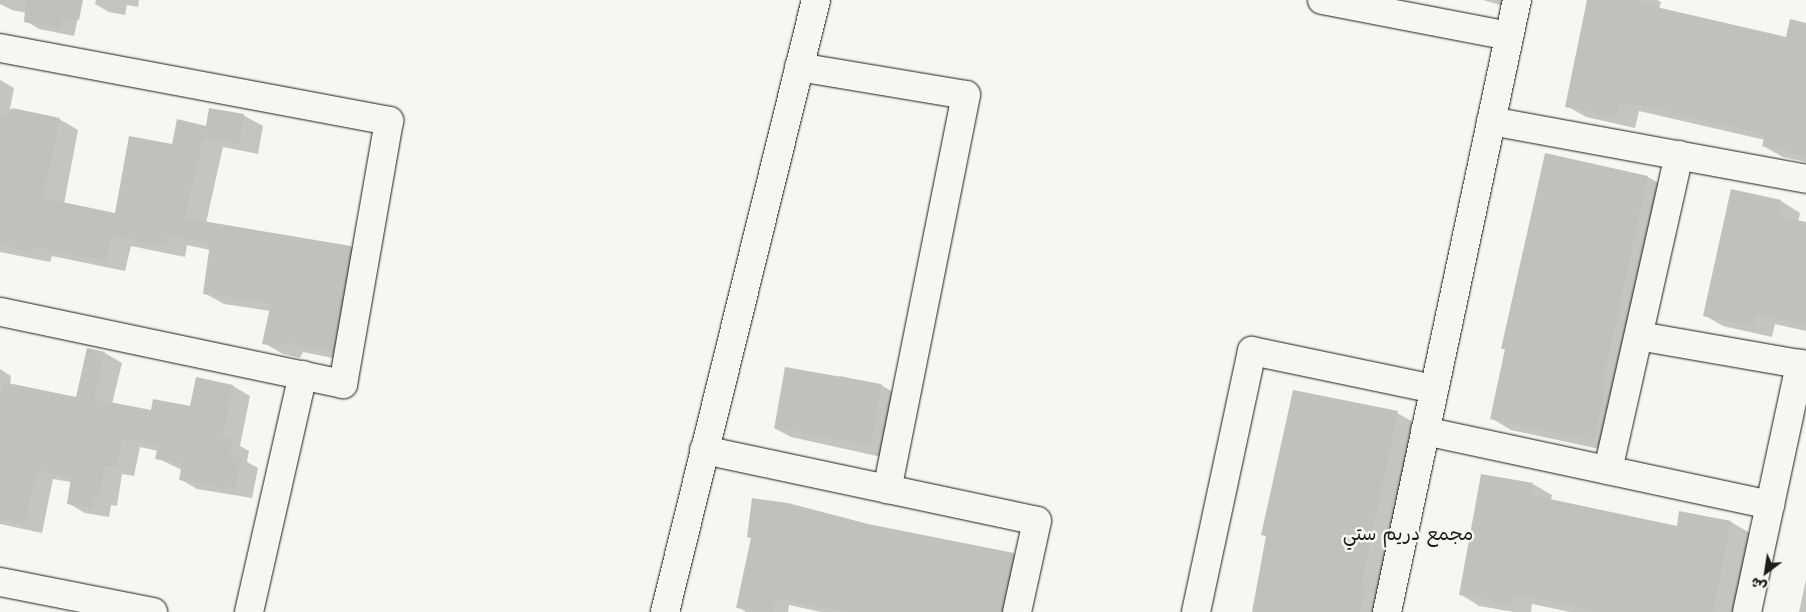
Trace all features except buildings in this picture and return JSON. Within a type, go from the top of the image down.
[{"type":"street","points":[[665,612],[816,0]]},
{"type":"street","points":[[1322,0],[1509,36]]},
{"type":"street","points":[[1387,612],[1517,0]]},
{"type":"street","points":[[0,48],[388,121],[343,384],[0,312]]},
{"type":"street","points":[[799,67],[966,95],[887,489]]},
{"type":"street","points":[[1491,121],[1806,180]]},
{"type":"street","points":[[1608,470],[1679,155]]},
{"type":"street","points":[[1639,336],[1803,365],[1747,612]]},
{"type":"street","points":[[1196,612],[1252,351],[1434,389]]},
{"type":"street","points":[[249,612],[303,375]]},
{"type":"street","points":[[1425,431],[1770,505]]},
{"type":"street","points":[[704,450],[1038,521],[1017,612]]},
{"type":"street","points":[[0,582],[153,612]]},
{"type":"district","name":"مجمع دريم ستي","points":[[1408,533]]}]
